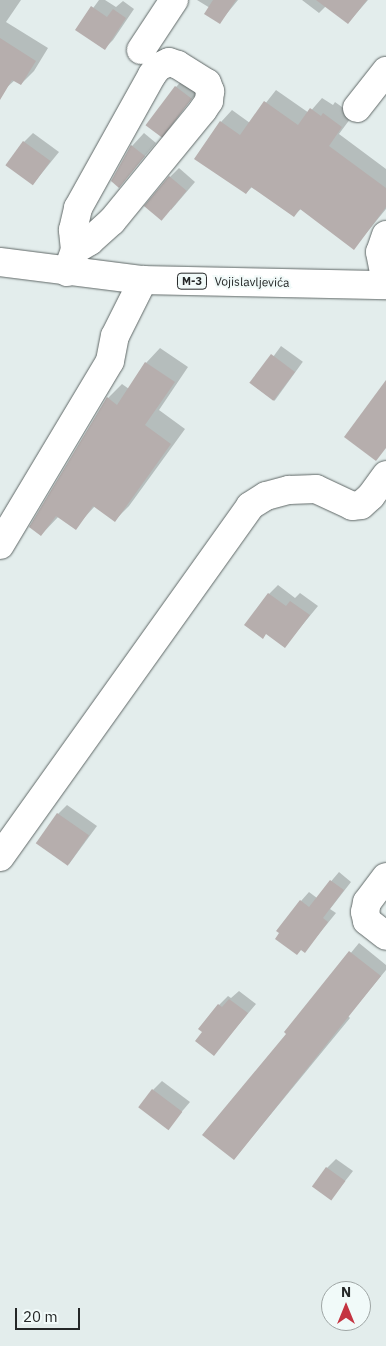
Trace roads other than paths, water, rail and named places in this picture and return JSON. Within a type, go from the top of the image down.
[{"type":"street","points":[[141,50],[174,0]]},
{"type":"street","points":[[168,62],[178,65],[207,83],[210,91],[209,101],[203,110],[112,221],[71,261],[73,230],[78,208],[158,67],[168,62]]},
{"type":"street","points":[[357,108],[386,71]]},
{"type":"street","points":[[386,235],[380,252],[386,285]]},
{"type":"street","name":"Vojislavljevića","points":[[0,262],[71,261],[143,280],[386,285]]},
{"type":"street","points":[[0,546],[110,361],[115,336],[143,280]]},
{"type":"street","points":[[0,857],[250,506],[266,496],[282,492],[316,489],[352,506],[361,505],[371,496],[386,475]]},
{"type":"street","points":[[386,877],[367,902],[365,912],[367,921],[386,936]]}]
